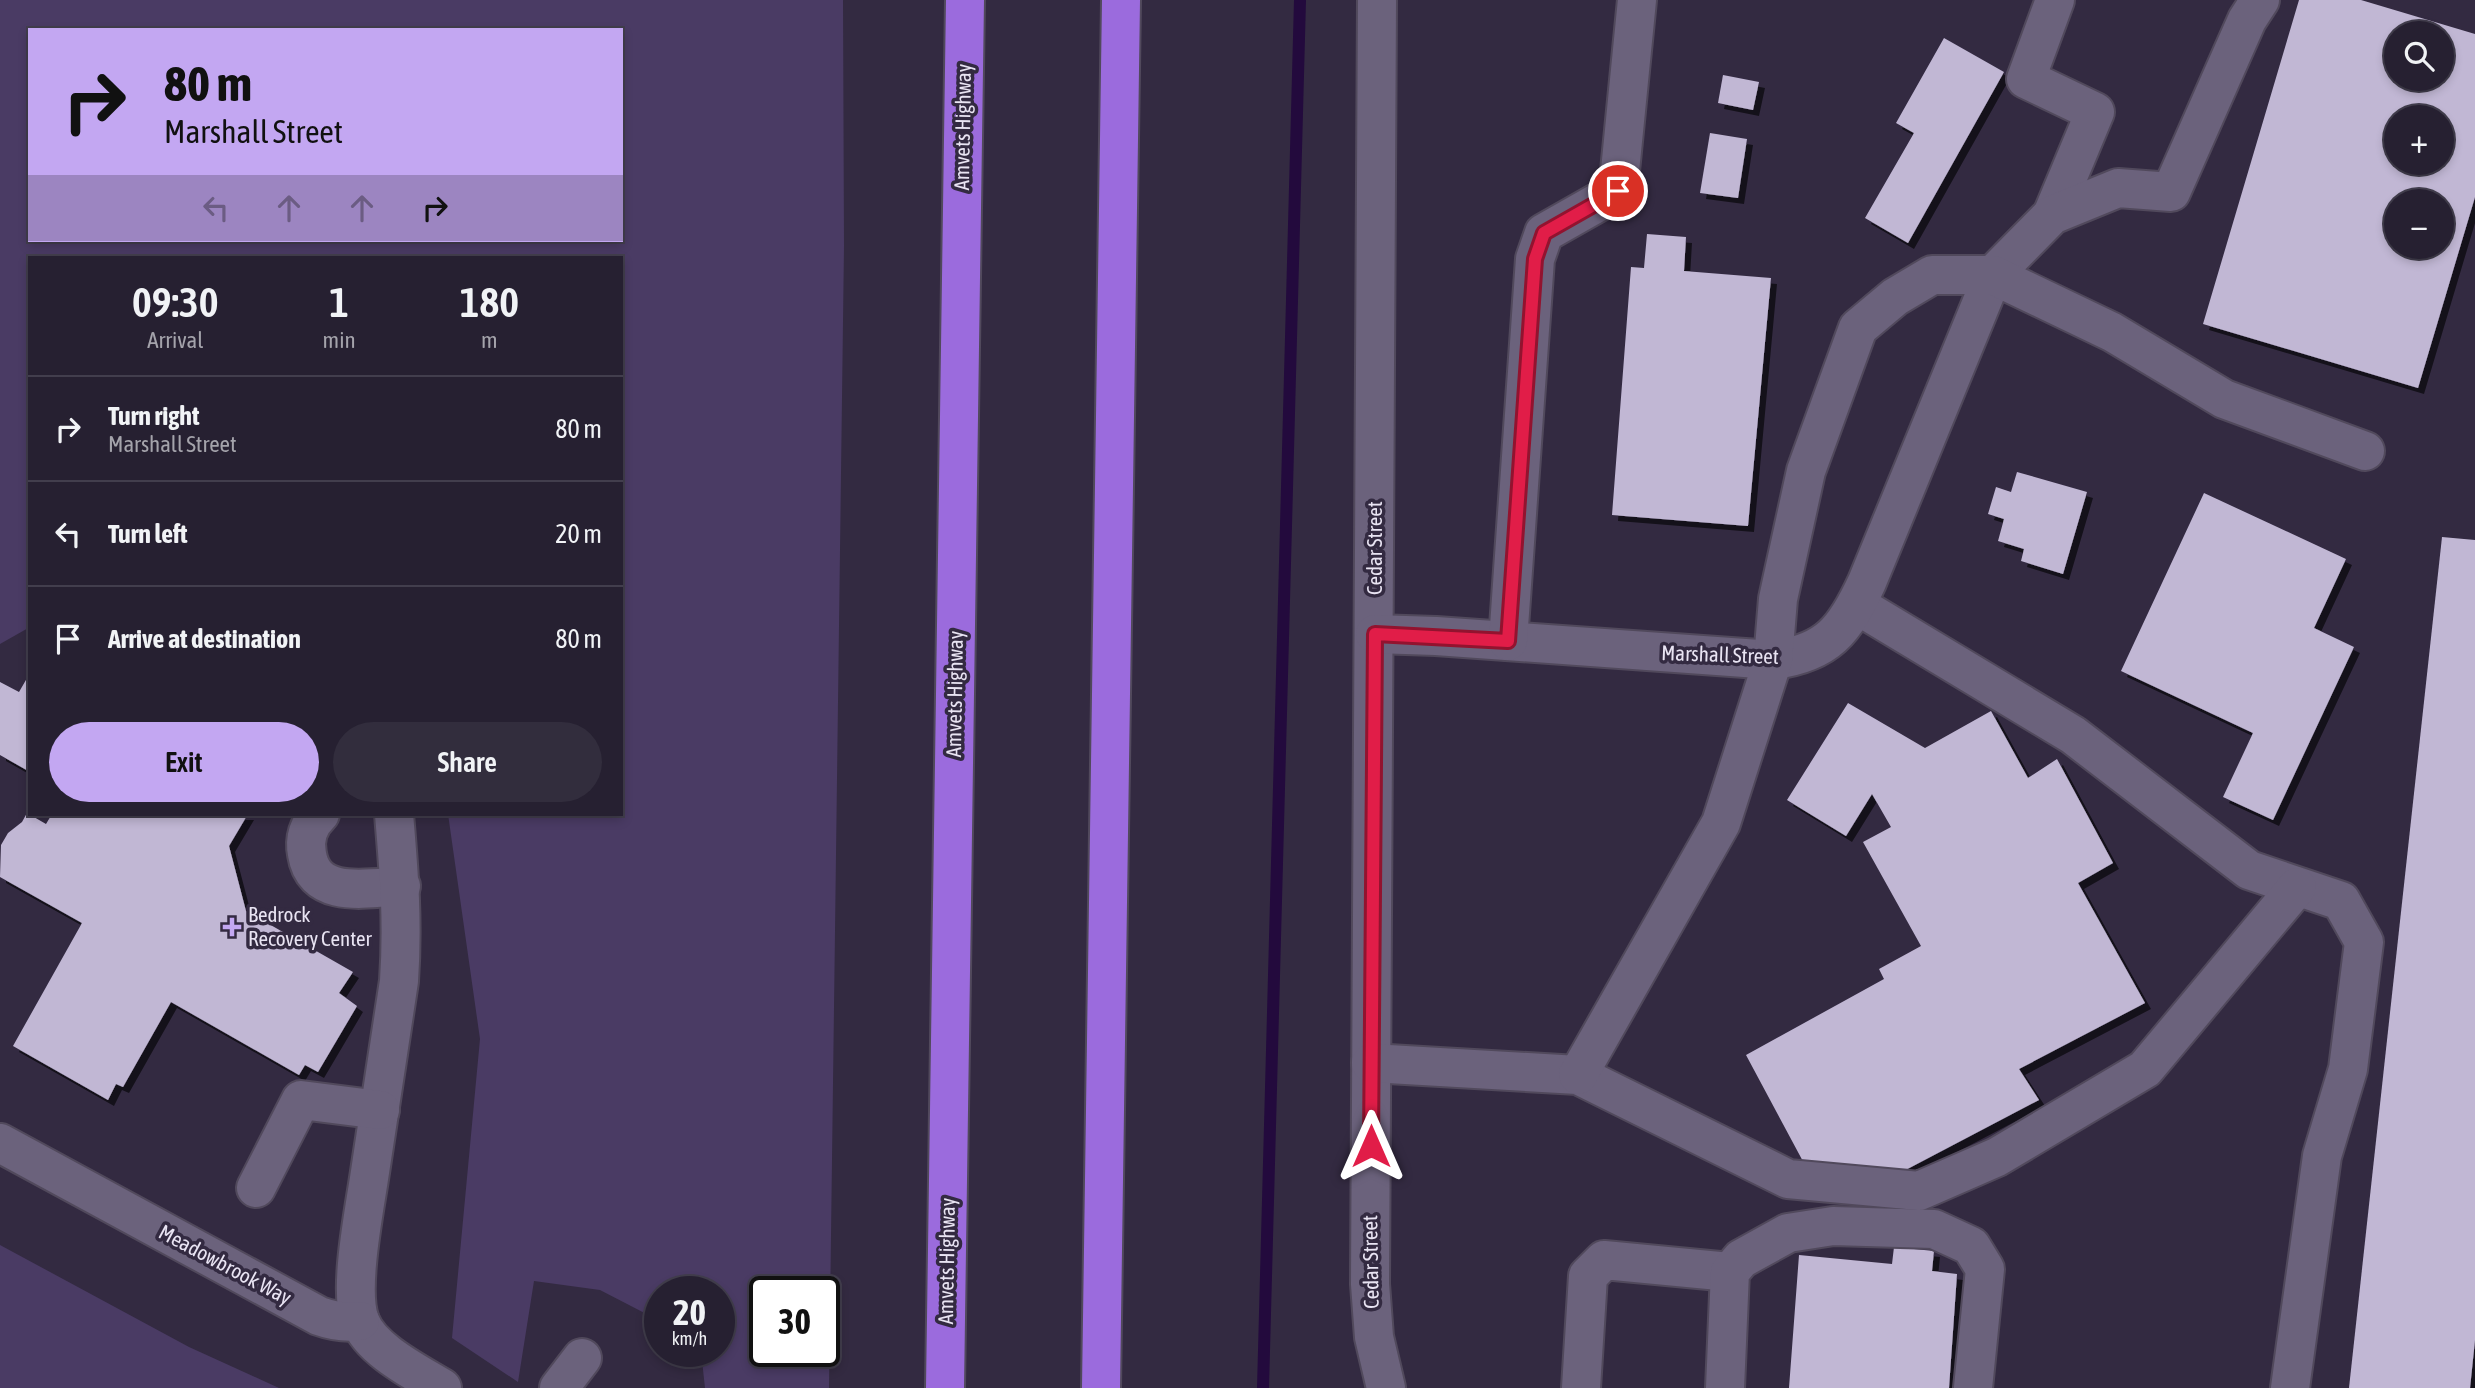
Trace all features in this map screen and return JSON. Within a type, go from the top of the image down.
[{"type":"highway","name":"Amvets Highway","points":[[945,1388],[965,0]]},
{"type":"highway","points":[[1101,1388],[1121,0]]},
{"type":"street","name":"Cedar Street","points":[[1377,0],[1370,1297],[1376,1349],[1386,1388]]},
{"type":"street","points":[[1508,641],[1535,259],[1544,233],[1618,191],[1637,0]]},
{"type":"street","points":[[1993,275],[2052,215],[2095,112],[2026,79],[2055,0]]},
{"type":"street","points":[[2052,215],[2118,188],[2171,192],[2247,20],[2260,0]]},
{"type":"street","points":[[1578,1075],[1721,824],[1773,660],[1778,599],[1806,471],[1858,328],[1895,298],[1932,275],[1993,275],[2112,332],[2224,399],[2365,451]]},
{"type":"street","name":"Marshall Street","points":[[1375,634],[1773,660],[1794,657],[1813,650],[1846,624],[1857,605],[1993,275]]},
{"type":"street","points":[[1857,605],[2073,735],[2249,870],[2341,901],[2364,942],[2348,1069],[2322,1156],[2290,1388]]},
{"type":"street","points":[[319,816],[309,830],[305,844],[308,860],[315,874],[327,884],[341,889],[401,886]]},
{"type":"street","points":[[394,816],[402,919],[398,981],[360,1238],[356,1289],[360,1321],[369,1336],[383,1349],[442,1388]]},
{"type":"street","points":[[1371,1063],[1578,1075],[1788,1179],[1919,1191],[1997,1157],[2145,1069],[2297,887]]},
{"type":"street","points":[[256,1188],[301,1100],[380,1110]]},
{"type":"street","name":"Meadowbrook Way","points":[[0,1143],[319,1316],[340,1322],[360,1321]]},
{"type":"street","points":[[1725,1388],[1730,1272],[1741,1259],[1788,1233],[1833,1226],[1934,1229],[1971,1246],[1985,1269],[1973,1388]]},
{"type":"street","points":[[1581,1388],[1588,1276],[1604,1260],[1730,1272]]},
{"type":"street","points":[[559,1388],[582,1358]]},
{"type":"shaded area","points":[[0,0],[843,0],[844,246],[830,1276],[749,1276],[749,1367],[829,1367],[829,1388],[705,1388],[703,1367],[735,1367],[735,1276],[644,1276],[644,1313],[600,1290],[534,1281],[518,1382],[452,1338],[480,1039],[448,816],[623,816],[623,256],[28,256],[28,628],[0,644]]},
{"type":"shaded area","points":[[0,1245],[189,1347],[279,1388],[0,1388]]},
{"type":"building","points":[[2299,0],[2361,0],[2431,21],[2384,21],[2384,91],[2454,91],[2454,28],[2475,34],[2475,197],[2418,388],[2203,324]]},
{"type":"building","points":[[1944,38],[2004,72],[1908,243],[1865,218],[1914,133],[1896,123]]},
{"type":"building","points":[[1723,75],[1759,82],[1753,110],[1718,103]]},
{"type":"building","points":[[1710,133],[1747,139],[1738,198],[1700,193]]},
{"type":"building","points":[[1647,234],[1686,237],[1684,271],[1771,278],[1748,526],[1612,515],[1631,267],[1644,268]]},
{"type":"building","points":[[2017,472],[2087,492],[2063,574],[2021,561],[2024,549],[1998,541],[2004,519],[1988,514],[1996,487],[2011,492]]},
{"type":"building","points":[[2204,493],[2346,559],[2314,628],[2354,647],[2273,820],[2223,797],[2253,733],[2121,671]]},
{"type":"building","points":[[2442,537],[2475,540],[2475,1340],[2470,1388],[2349,1388]]},
{"type":"building","points":[[28,676],[28,771],[0,755],[0,682],[19,692]]},
{"type":"building","points":[[1848,703],[1925,748],[1991,711],[2028,778],[2057,759],[2113,863],[2078,883],[2145,1003],[2019,1069],[2039,1100],[1896,1175],[1806,1167],[1746,1055],[1884,979],[1879,969],[1921,946],[1863,842],[1891,827],[1872,794],[1846,836],[1787,800]]},
{"type":"building","points":[[27,813],[46,824],[51,816],[247,816],[229,846],[246,911],[353,972],[339,993],[357,1006],[318,1072],[305,1065],[299,1075],[171,1002],[123,1087],[116,1084],[108,1100],[13,1046],[82,923],[0,877],[1,845],[8,833],[22,822]]},
{"type":"building","points":[[1894,1247],[1934,1251],[1932,1271],[1957,1274],[1949,1388],[1789,1388],[1799,1255],[1892,1264]]},
{"type":"waterway","points":[[1263,1388],[1300,0]]},
{"type":"place","name":"Bedrock Recovery Center","points":[[232,927]]},
{"type":"route","points":[[1371,1146],[1375,634],[1508,641],[1535,259],[1544,233],[1618,191]]}]
